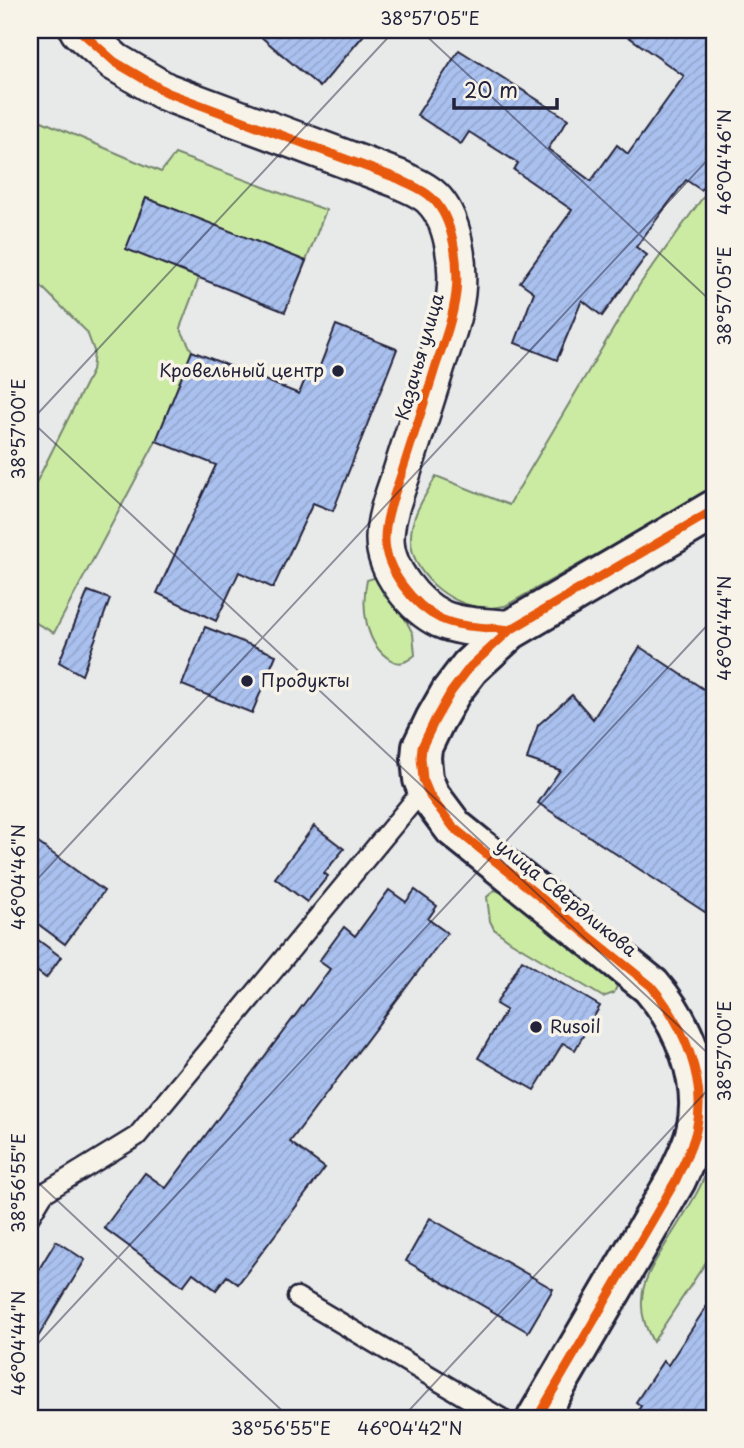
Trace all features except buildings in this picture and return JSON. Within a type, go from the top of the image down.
[{"type":"street","name":"Казачья улица","points":[[79,30],[115,62],[166,92],[400,179],[424,192],[438,205],[452,239],[456,257],[456,292],[450,324],[387,522],[385,540],[388,560],[406,588],[423,606],[441,619],[510,630]]},
{"type":"street","name":"улица Свердликова","points":[[537,1418],[688,1155],[699,1115],[696,1076],[676,1020],[651,986],[454,828],[440,811],[426,786],[421,767],[422,747],[451,692],[470,667],[510,630],[714,510]]},
{"type":"lane","points":[[30,1216],[44,1193],[137,1136],[426,786]]},
{"type":"lane","points":[[297,1297],[501,1418]]},
{"type":"green space","points":[[30,116],[161,172],[175,154],[326,210],[306,261],[146,198],[126,249],[199,278],[180,328],[192,351],[156,441],[54,633],[30,620],[30,495],[92,371],[94,351],[87,332],[30,275]]},
{"type":"green space","points":[[714,182],[714,488],[505,606],[470,606],[445,594],[424,574],[417,563],[411,537],[416,513],[436,476],[509,505],[640,284]]},
{"type":"green space","points":[[380,576],[385,580],[413,634],[415,655],[404,662],[394,662],[382,653],[370,635],[365,613],[365,591],[367,580]]},
{"type":"green space","points":[[495,890],[615,981],[617,986],[614,993],[603,997],[494,929],[490,921],[487,897]]},
{"type":"green space","points":[[714,1145],[714,1250],[653,1342],[642,1312],[646,1279],[701,1186]]},
{"type":"cycle path","points":[[79,30],[115,62],[166,92],[399,179],[425,192],[439,207],[450,230],[456,256],[455,302],[391,505],[385,531],[386,551],[403,586],[431,613],[457,624],[510,630]]},
{"type":"cycle path","points":[[537,1418],[676,1180],[696,1131],[699,1092],[690,1054],[682,1035],[663,1001],[651,986],[454,828],[430,796],[423,779],[422,747],[451,692],[470,667],[510,630],[714,510]]},
{"type":"place","name":"Кровельный центр","points":[[338,371]]},
{"type":"place","name":"Продукты","points":[[247,681]]},
{"type":"place","name":"Rusoil","points":[[536,1027]]}]
